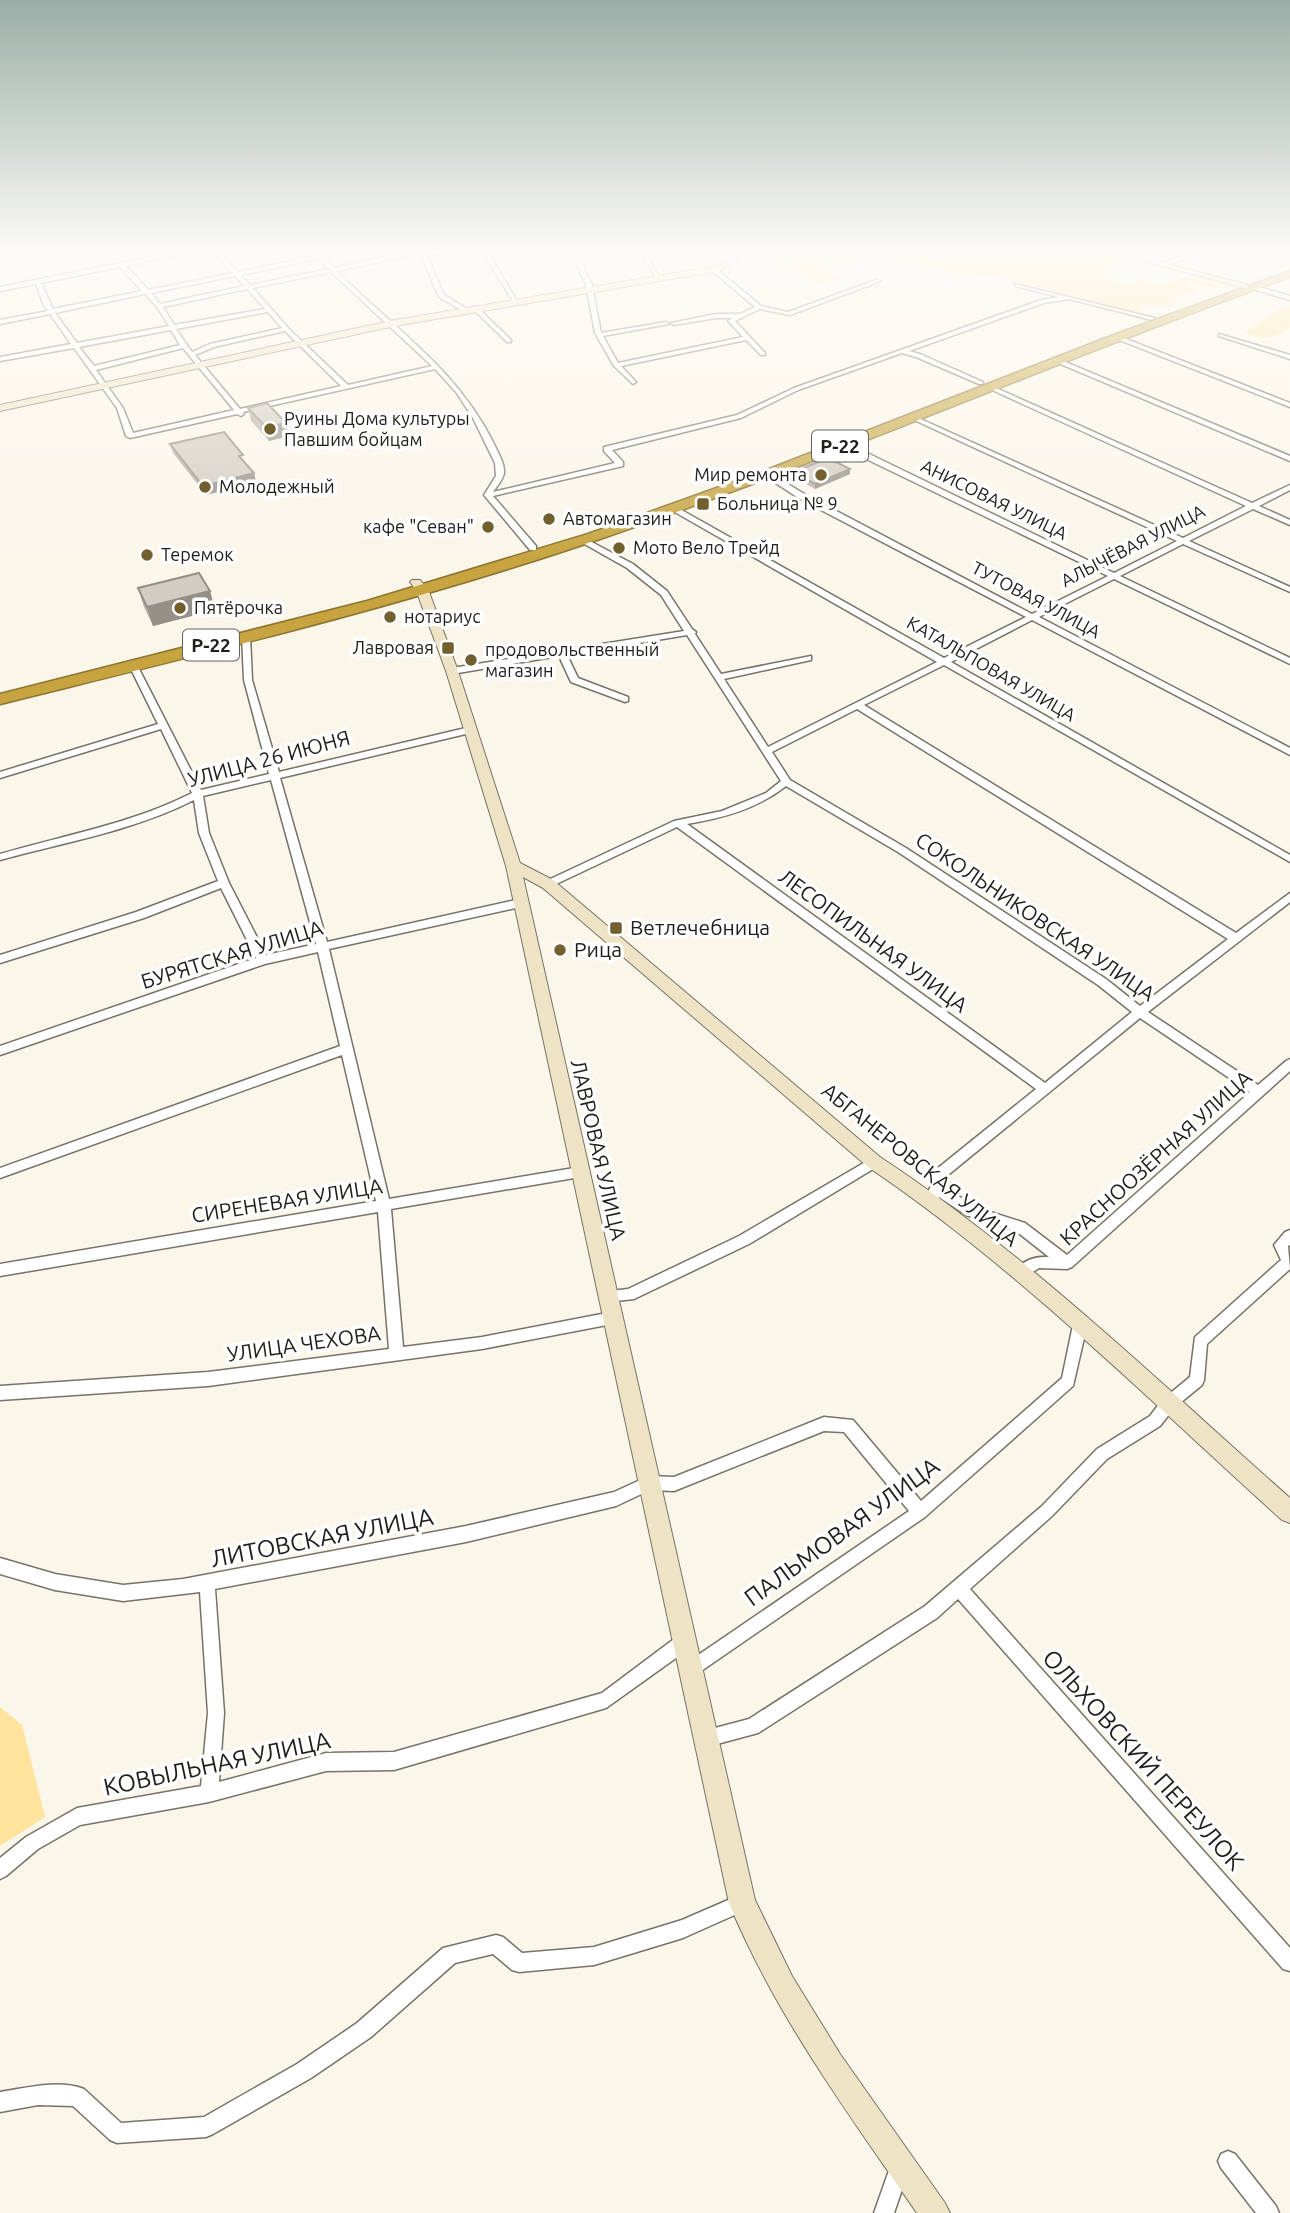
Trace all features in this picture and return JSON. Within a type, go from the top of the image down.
[{"type":"highway","name":"Р-22","points":[[0,687],[419,585],[704,490],[1065,353]]},
{"type":"highway","name":"Р-22","points":[[0,699],[246,636],[584,540],[676,509],[914,418],[986,385],[1078,353]]},
{"type":"street","points":[[0,359],[31,353]]},
{"type":"street","points":[[82,353],[120,408],[130,436],[157,428],[241,414],[436,368]]},
{"type":"street","points":[[94,368],[154,353]]},
{"type":"street","points":[[194,353],[190,355],[241,414]]},
{"type":"street","points":[[0,408],[256,353]]},
{"type":"street","points":[[311,353],[347,388]]},
{"type":"street","points":[[423,353],[482,422],[500,462],[500,476],[488,495]]},
{"type":"street","points":[[609,353],[616,365],[633,382]]},
{"type":"street","points":[[616,365],[672,353]]},
{"type":"street","points":[[488,495],[620,464],[607,449],[739,417],[796,389],[899,353]]},
{"type":"street","points":[[909,353],[986,385],[1290,523]]},
{"type":"street","points":[[1158,353],[1290,405]]},
{"type":"street","points":[[1058,361],[1290,459]]},
{"type":"street","points":[[914,418],[1290,590]]},
{"type":"street","name":"АНИСОВАЯ УЛИЦА","points":[[832,449],[858,452],[1290,662]]},
{"type":"street","name":"ТУТОВАЯ УЛИЦА","points":[[768,474],[803,497],[1290,752]]},
{"type":"street","name":"АЛЫЧЁВАЯ УЛИЦА","points":[[768,751],[1290,487]]},
{"type":"street","points":[[488,495],[533,548]]},
{"type":"street","name":"КАТАЛЬПОВАЯ УЛИЦА","points":[[676,509],[1290,859]]},
{"type":"street","points":[[548,884],[678,823],[724,814],[769,795],[786,782],[692,632],[664,593],[630,566],[584,540]]},
{"type":"street","name":"ЛАВРОВАЯ УЛИЦА","points":[[419,585],[452,671],[513,866],[742,1903],[782,1986],[823,2053],[935,2213]]},
{"type":"street","points":[[452,671],[692,632]]},
{"type":"street","points":[[246,636],[248,680],[322,945],[384,1207],[396,1353]]},
{"type":"street","points":[[562,653],[574,680],[625,699]]},
{"type":"street","points":[[720,677],[808,658]]},
{"type":"street","points":[[132,665],[198,794],[204,833],[223,883],[263,960]]},
{"type":"street","points":[[859,706],[1237,939]]},
{"type":"street","points":[[0,775],[164,725]]},
{"type":"street","name":"УЛИЦА 26 ИЮНЯ","points":[[0,857],[123,827],[171,809],[198,794],[470,730]]},
{"type":"street","name":"СОКОЛЬНИКОВСКАЯ УЛИЦА","points":[[786,782],[902,850],[1102,982],[1140,1012],[1259,1092]]},
{"type":"street","name":"ЛЕСОПИЛЬНАЯ УЛИЦА","points":[[678,823],[1046,1090]]},
{"type":"street","name":"АБГАНЕРОВСКАЯ УЛИЦА","points":[[513,866],[548,884],[874,1162],[933,1194],[1020,1275],[1290,1512]]},
{"type":"street","points":[[0,959],[140,915],[223,883]]},
{"type":"street","points":[[933,1194],[943,1172],[1140,1012],[1290,897]]},
{"type":"street","name":"БУРЯТСКАЯ УЛИЦА","points":[[0,1051],[263,960],[520,903]]},
{"type":"street","points":[[0,1173],[346,1049]]},
{"type":"street","name":"КРАСНООЗЁРНАЯ УЛИЦА","points":[[933,1194],[971,1211],[1020,1227],[1067,1263],[1290,1064]]},
{"type":"street","points":[[607,1296],[629,1295],[744,1240],[874,1162]]},
{"type":"street","name":"СИРЕНЕВАЯ УЛИЦА","points":[[0,1270],[580,1172]]},
{"type":"street","points":[[706,1738],[752,1727],[931,1612],[960,1590],[1047,1511],[1102,1454],[1155,1421],[1197,1380],[1200,1341],[1289,1262],[1281,1245],[1290,1236]]},
{"type":"street","points":[[1020,1275],[1037,1262],[1067,1263]]},
{"type":"street","name":"УЛИЦА ЧЕХОВА","points":[[0,1393],[208,1379],[482,1343],[612,1318]]},
{"type":"street","name":"ПАЛЬМОВАЯ УЛИЦА","points":[[691,1670],[920,1512],[1068,1381],[1080,1325]]},
{"type":"street","points":[[649,1483],[674,1484],[824,1424],[848,1425],[920,1512]]},
{"type":"street","name":"ЛИТОВСКАЯ УЛИЦА","points":[[0,1566],[55,1582],[122,1593],[207,1583],[466,1535],[616,1499],[649,1483]]},
{"type":"street","points":[[207,1583],[216,1713],[209,1793]]},
{"type":"street","name":"ОЛЬХОВСКИЙ ПЕРЕУЛОК","points":[[960,1590],[1290,1962]]},
{"type":"street","name":"КОВЫЛЬНАЯ УЛИЦА","points":[[0,1870],[32,1843],[76,1817],[209,1793],[326,1762],[394,1761],[606,1700],[684,1642]]},
{"type":"street","points":[[0,2102],[38,2095],[77,2096],[117,2133],[205,2127],[304,2071],[364,2030],[450,1955],[496,1944],[519,1963],[594,1956],[683,1929],[742,1903]]},
{"type":"street","points":[[1228,2161],[1269,2213]]},
{"type":"street","points":[[884,2213],[901,2162]]},
{"type":"shaded area","points":[[0,1707],[22,1725],[45,1817],[0,1846]]},
{"type":"building","points":[[267,403],[286,423],[266,427],[248,408]]},
{"type":"building","points":[[224,432],[254,473],[203,486],[170,444]]},
{"type":"building","name":"Мир ремонта","points":[[828,458],[850,469],[815,484],[793,472]]},
{"type":"building","points":[[199,573],[210,591],[147,607],[138,588]]},
{"type":"place","name":"Руины Дома культуры Павшим бойцам","points":[[270,429]]},
{"type":"place","name":"Мир ремонта","points":[[821,475]]},
{"type":"place","name":"Молодежный","points":[[205,487]]},
{"type":"place","name":"Больница № 9","points":[[703,504]]},
{"type":"place","name":"Автомагазин","points":[[549,519]]},
{"type":"place","name":"кафе \"Севан\"","points":[[488,527]]},
{"type":"place","name":"Мото Вело Трейд","points":[[619,548]]},
{"type":"place","name":"Теремок","points":[[147,555]]},
{"type":"place","name":"Пятёрочка","points":[[180,608]]},
{"type":"place","name":"нотариус","points":[[390,617]]},
{"type":"place","name":"Лавровая","points":[[448,648]]},
{"type":"place","name":"продовольственный магазин","points":[[471,660]]},
{"type":"place","name":"Ветлечебница","points":[[616,928]]},
{"type":"place","name":"Рица","points":[[560,950]]}]
